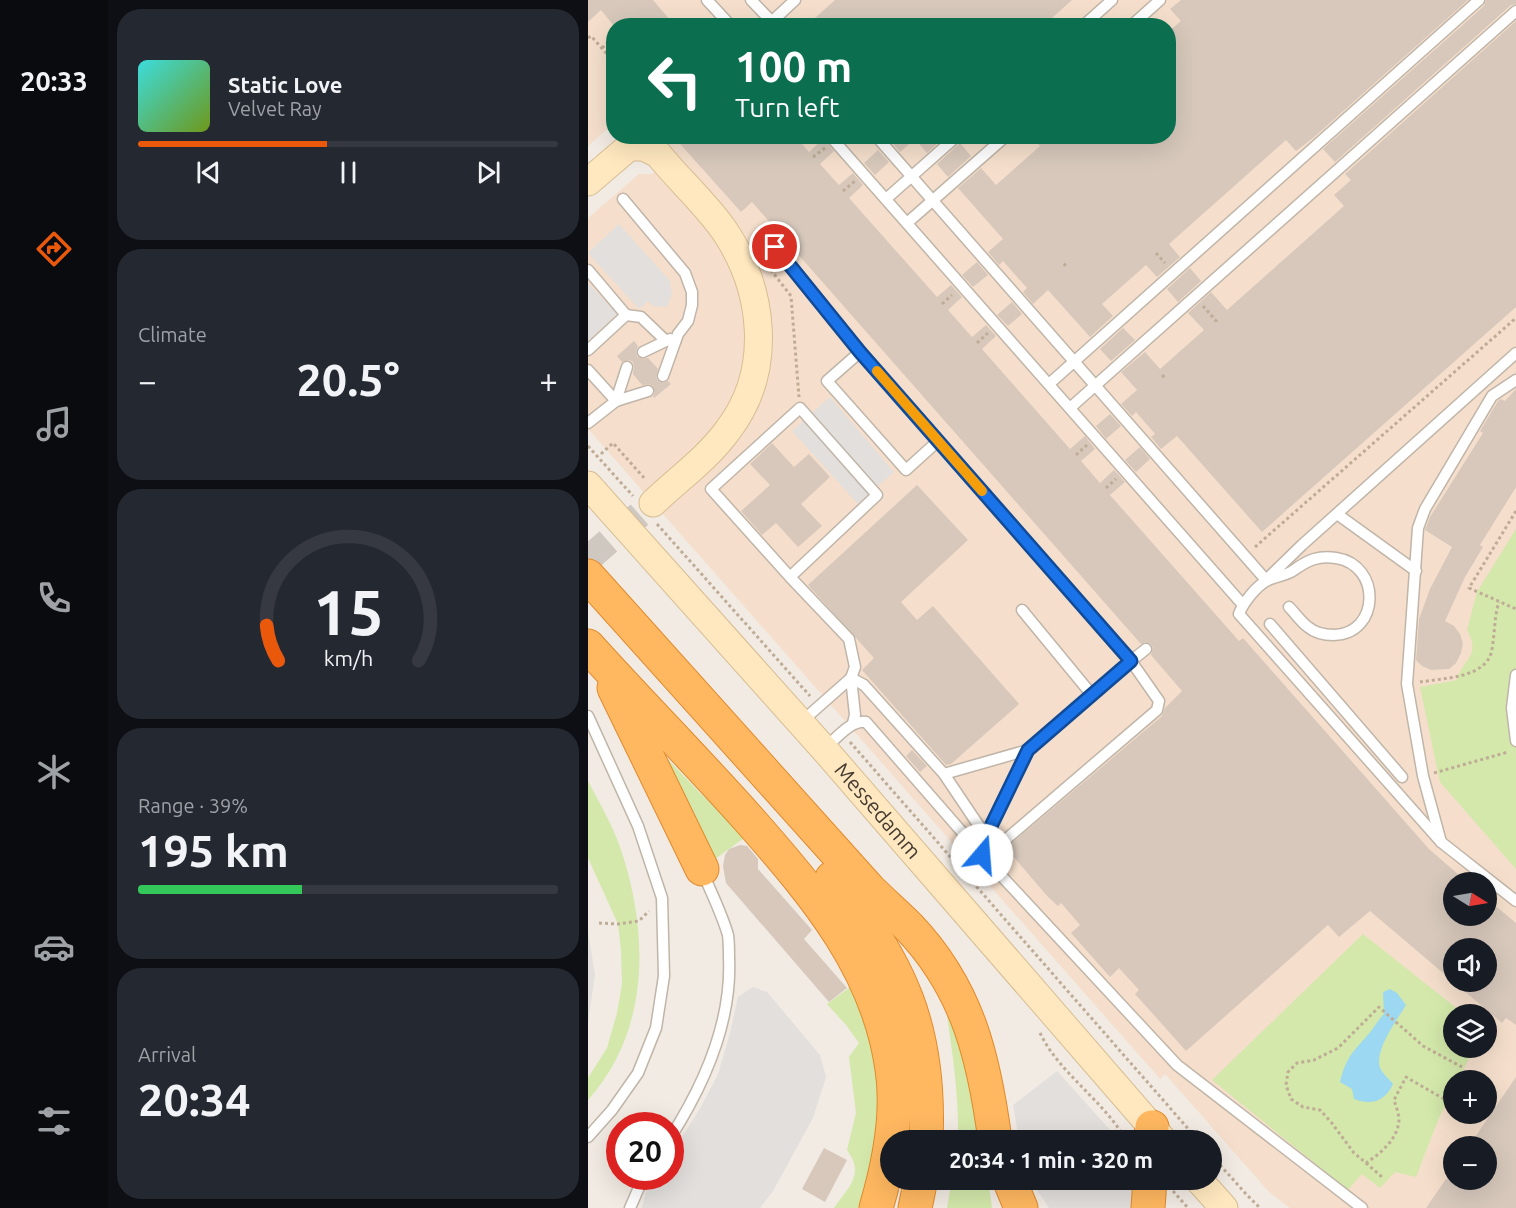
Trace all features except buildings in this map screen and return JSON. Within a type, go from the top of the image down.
[{"type":"highway","points":[[588,576],[869,889],[910,928],[936,961],[964,1008],[977,1042],[987,1085],[994,1130]]},
{"type":"highway","points":[[588,607],[817,859],[858,910],[891,962],[915,1018],[924,1074],[926,1130]]},
{"type":"highway","points":[[595,654],[702,869]]},
{"type":"highway","points":[[595,654],[795,872],[834,924],[859,966],[876,1005],[893,1071],[894,1116],[888,1158],[876,1208]]},
{"type":"highway","points":[[869,889],[898,935],[919,976],[936,1024],[947,1082],[948,1130]]},
{"type":"highway","points":[[915,1208],[919,1190]]},
{"type":"highway","points":[[939,1208],[942,1190]]},
{"type":"highway","points":[[1000,1190],[1002,1208]]},
{"type":"highway","points":[[1014,1190],[1021,1208]]},
{"type":"highway","points":[[1148,1208],[1149,1190]]},
{"type":"main road","points":[[588,182],[629,147],[644,147],[658,154],[723,229],[746,267],[759,323],[755,370],[740,413],[714,447],[646,500]]},
{"type":"main road","name":"Messedamm","points":[[588,485],[833,741],[1150,1130]]},
{"type":"main road","points":[[1208,1190],[1224,1208]]},
{"type":"lane","points":[[707,0],[724,18]]},
{"type":"lane","points":[[751,0],[766,18]]},
{"type":"lane","points":[[777,18],[795,0]]},
{"type":"lane","points":[[1092,18],[1112,0]]},
{"type":"lane","points":[[1140,18],[1160,0]]},
{"type":"lane","points":[[1048,384],[1479,0]]},
{"type":"lane","points":[[1070,408],[1516,10]]},
{"type":"lane","points":[[837,144],[1243,605]]},
{"type":"lane","points":[[883,144],[1266,580]]},
{"type":"lane","points":[[886,199],[948,144]]},
{"type":"lane","points":[[908,223],[997,144]]},
{"type":"lane","points":[[623,199],[685,273],[692,292],[693,305],[688,321],[678,334],[663,375]]},
{"type":"lane","points":[[775,247],[860,352],[1131,661],[1159,701],[1157,710],[1004,841],[982,855]]},
{"type":"lane","points":[[588,270],[626,315],[641,317],[666,341]]},
{"type":"lane","points":[[588,350],[626,315]]},
{"type":"lane","points":[[643,352],[678,334]]},
{"type":"lane","points":[[860,352],[827,381],[906,470],[938,441]]},
{"type":"lane","points":[[1516,353],[1266,580],[1243,605],[1239,614],[1441,842],[1516,901]]},
{"type":"lane","points":[[616,401],[627,367]]},
{"type":"lane","points":[[588,370],[616,401]]},
{"type":"lane","points":[[1441,842],[1423,776],[1407,684],[1418,528],[1425,509],[1492,396],[1516,380]]},
{"type":"lane","points":[[588,423],[616,401],[648,391]]},
{"type":"lane","points":[[790,577],[877,495],[800,408],[711,489],[790,577],[849,639],[855,667],[851,678],[855,715],[853,723]]},
{"type":"lane","points":[[1337,514],[1416,571]]},
{"type":"lane","points":[[1266,580],[1291,573],[1305,561],[1324,556],[1344,559],[1355,565],[1362,572],[1370,593],[1365,618],[1350,631],[1340,635],[1318,633],[1308,628],[1289,607]]},
{"type":"lane","points":[[1022,610],[1092,695]]},
{"type":"lane","points":[[1270,624],[1402,777]]},
{"type":"lane","points":[[982,855],[992,824],[1028,750],[1146,649]]},
{"type":"lane","points":[[1516,675],[1512,708],[1516,741]]},
{"type":"lane","points":[[851,678],[864,685],[944,774],[981,829],[982,855]]},
{"type":"lane","points":[[807,712],[851,678]]},
{"type":"lane","points":[[588,716],[638,826],[662,898],[664,976],[656,1028],[638,1074],[612,1110],[588,1137]]},
{"type":"lane","points":[[833,741],[853,723],[866,722],[982,855],[1177,1065],[1362,1208]]},
{"type":"lane","points":[[944,774],[1028,750]]},
{"type":"lane","points":[[684,1114],[699,1089],[714,1054],[723,1019],[730,975],[728,936],[702,869]]},
{"type":"lane","points":[[630,1208],[638,1190]]},
{"type":"path","points":[[588,38],[591,36],[606,53]]},
{"type":"path","points":[[602,48],[606,45]]},
{"type":"path","points":[[1245,556],[1516,318]]},
{"type":"path","points":[[601,454],[613,443],[646,500],[807,712]]},
{"type":"path","points":[[588,446],[646,500]]},
{"type":"path","points":[[1516,511],[1469,588],[1516,609]]},
{"type":"path","points":[[1407,684],[1445,678],[1481,668],[1491,655],[1499,602]]},
{"type":"path","points":[[833,741],[1189,1130]]},
{"type":"path","points":[[1448,769],[1516,750]]},
{"type":"path","points":[[599,923],[618,924],[639,921]]},
{"type":"path","points":[[1383,1178],[1354,1153],[1320,1110],[1303,1107],[1291,1099],[1286,1085],[1288,1072],[1297,1063],[1314,1060],[1338,1048],[1379,1007],[1423,1046],[1462,1066]]},
{"type":"path","points":[[1366,1163],[1383,1152],[1393,1138],[1399,1120],[1394,1100],[1406,1077],[1443,1098]]},
{"type":"path","points":[[1222,1167],[1260,1208]]},
{"type":"shaded area","points":[[588,0],[1516,0],[1516,1208],[1290,1208],[1269,1192],[1222,1139],[1222,1130],[1214,1130],[1165,1074],[1160,1079],[588,429],[588,218],[639,174],[652,174],[673,156],[664,144],[1176,144],[1176,18],[606,18],[606,130],[588,146]]},
{"type":"shaded area","points":[[619,224],[670,281],[672,295],[667,307],[653,306],[648,301],[639,309],[588,253]]},
{"type":"shaded area","points":[[588,283],[617,314],[588,341]]},
{"type":"shaded area","points":[[830,397],[894,472],[858,504],[792,431]]},
{"type":"shaded area","points":[[588,932],[595,974],[588,1023]]},
{"type":"shaded area","points":[[753,987],[767,992],[820,1055],[826,1077],[813,1118],[773,1191],[760,1208],[642,1208],[646,1190],[684,1190],[684,1134],[718,1074],[738,997]]},
{"type":"shaded area","points":[[1057,1071],[1110,1130],[1017,1130],[1013,1105]]},
{"type":"shaded area","points":[[1037,1190],[1137,1190],[1135,1208],[1049,1208]]},
{"type":"green space","points":[[1516,529],[1516,869],[1440,782],[1420,687],[1457,680],[1472,652],[1471,639],[1467,630],[1477,592]]},
{"type":"green space","points":[[658,749],[701,794],[747,836],[715,859]]},
{"type":"green space","points":[[588,781],[620,847],[630,879],[636,912],[639,979],[624,1043],[609,1072],[588,1100],[588,1078],[607,1048],[622,984],[618,924],[588,858]]},
{"type":"green space","points":[[1363,934],[1451,1004],[1443,1004],[1443,1058],[1469,1058],[1463,1070],[1443,1070],[1443,1110],[1416,1177],[1395,1172],[1380,1188],[1362,1174],[1348,1190],[1212,1080]]},
{"type":"green space","points":[[853,985],[874,1054],[879,1090],[879,1126],[861,1208],[834,1208],[855,1174],[855,1167],[847,1150],[856,1113],[849,1057],[859,1043],[827,1004]]},
{"type":"green space","points":[[947,1015],[959,1024],[981,1130],[958,1130]]},
{"type":"green space","points":[[950,1190],[990,1190],[992,1208],[947,1208]]},
{"type":"water","points":[[1390,989],[1397,993],[1406,1005],[1387,1035],[1380,1053],[1380,1068],[1393,1084],[1382,1098],[1372,1102],[1354,1099],[1352,1089],[1340,1082],[1344,1068],[1356,1048],[1384,1014],[1383,992]]},
{"type":"tunnel","points":[[588,559],[653,503]]},
{"type":"slow traffic","points":[[877,371],[982,491]]},
{"type":"route","points":[[775,247],[860,352],[1131,661],[1028,750],[992,824],[982,855]]}]
